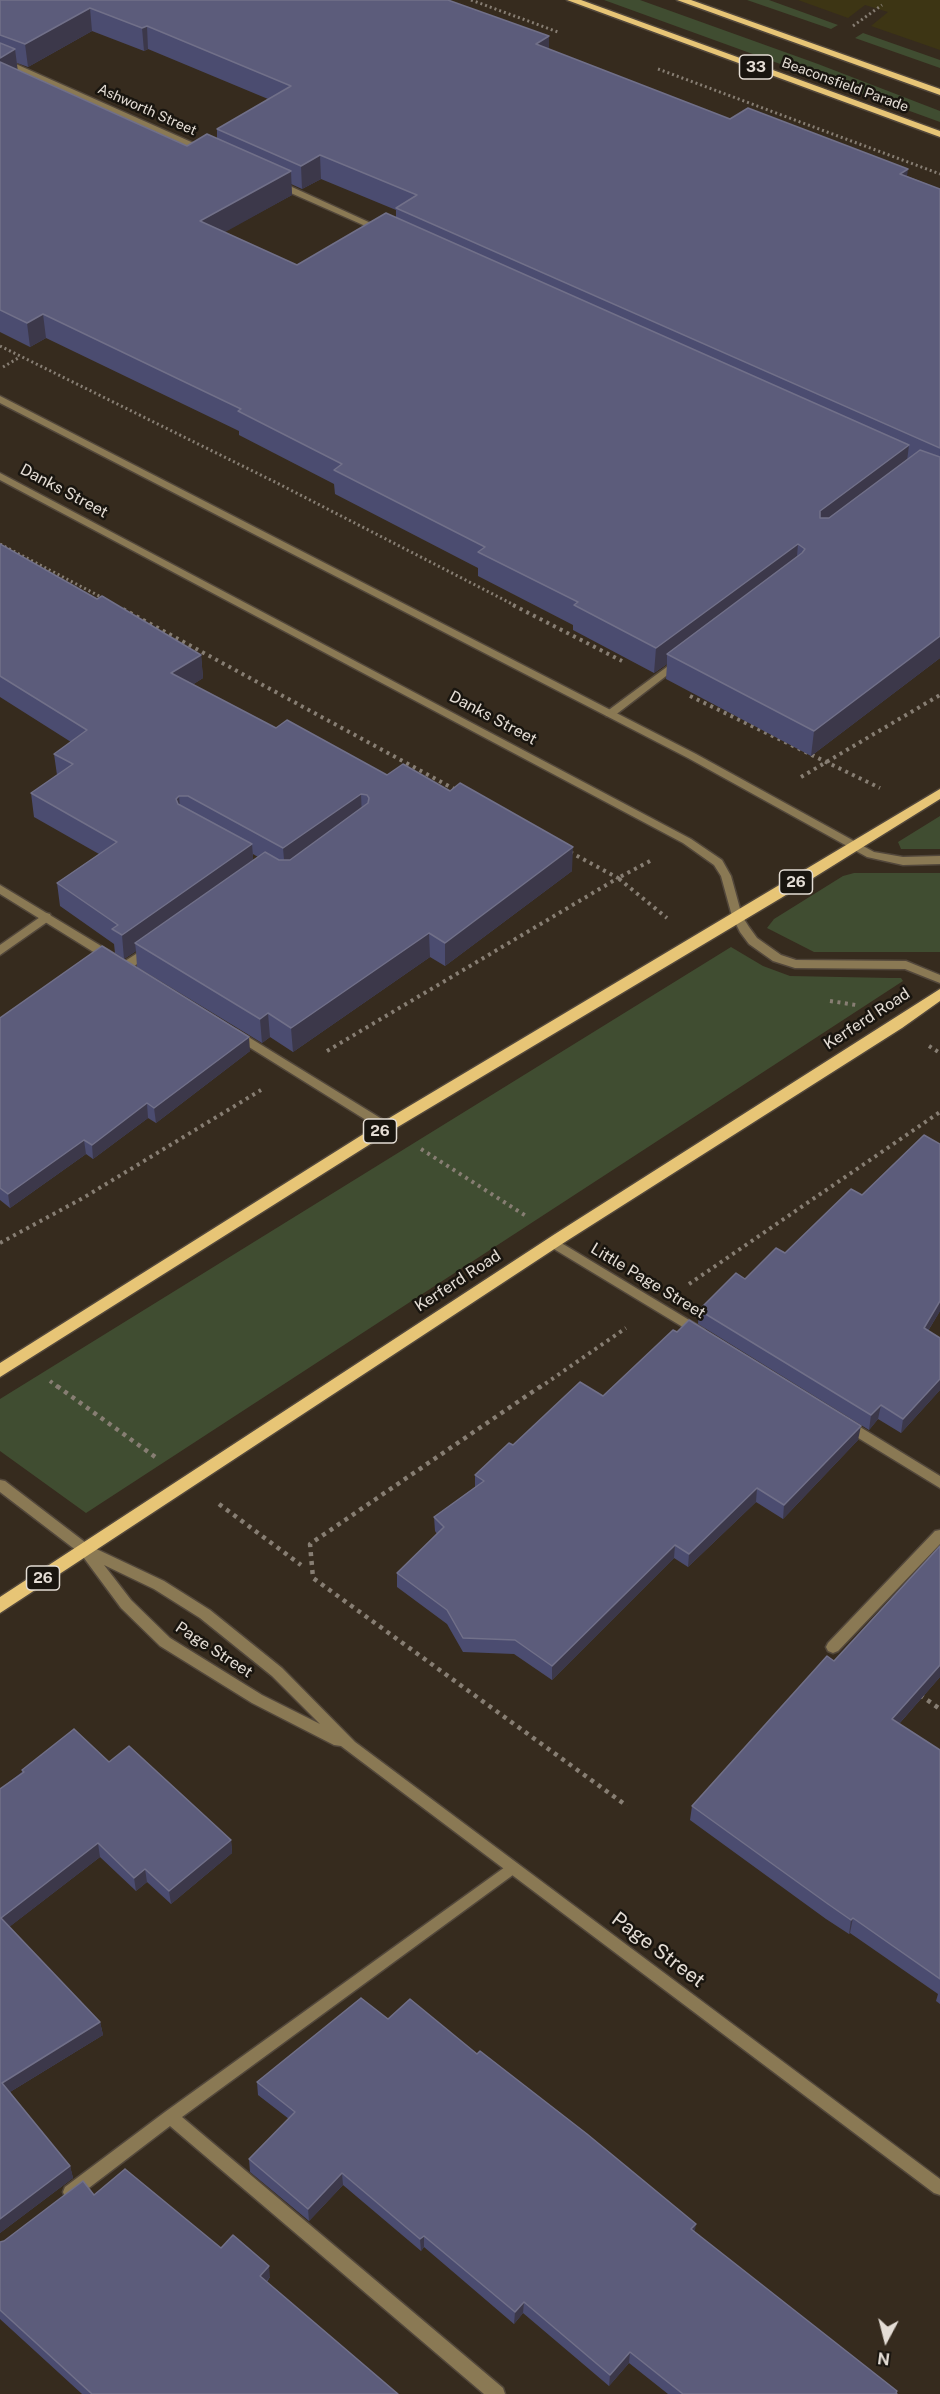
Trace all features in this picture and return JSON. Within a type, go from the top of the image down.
[{"type":"main road","name":"Beaconsfield Parade","points":[[572,0],[940,134]]},
{"type":"main road","name":"Beaconsfield Parade","points":[[682,0],[940,92]]},
{"type":"main road","name":"26","points":[[0,1371],[386,1127],[737,916],[776,895],[940,793]]},
{"type":"main road","name":"Kerferd Road","points":[[0,1606],[556,1240],[897,1025],[940,994]]},
{"type":"street","name":"Ashworth Street","points":[[0,60],[216,156]]},
{"type":"street","points":[[270,180],[389,233]]},
{"type":"street","points":[[0,399],[692,756],[871,855],[888,860],[940,860]]},
{"type":"street","points":[[0,412],[12,405]]},
{"type":"street","name":"Danks Street","points":[[0,476],[687,841],[718,863],[726,876],[737,916],[753,940],[771,954],[786,962],[906,965],[940,979]]},
{"type":"street","points":[[610,714],[684,658]]},
{"type":"street","points":[[0,889],[131,969],[163,940]]},
{"type":"street","points":[[0,951],[46,917]]},
{"type":"street","points":[[225,1027],[386,1127]]},
{"type":"street","name":"Little Page Street","points":[[556,1240],[708,1337]]},
{"type":"street","points":[[839,1419],[940,1483]]},
{"type":"street","name":"Page Street","points":[[0,1485],[85,1550],[159,1585],[205,1614],[277,1672],[350,1746],[940,2188]]},
{"type":"street","points":[[833,1647],[940,1535]]},
{"type":"street","name":"Page Street","points":[[85,1550],[126,1604],[165,1642],[257,1699],[350,1746]]},
{"type":"street","points":[[57,2203],[170,2117],[512,1868]]},
{"type":"street","points":[[170,2117],[497,2394]]},
{"type":"path","points":[[471,0],[563,34]]},
{"type":"path","points":[[847,30],[882,5]]},
{"type":"path","points":[[653,67],[940,174]]},
{"type":"path","points":[[0,346],[277,483],[824,763],[940,695]]},
{"type":"path","points":[[0,368],[21,357]]},
{"type":"path","points":[[0,544],[110,602]]},
{"type":"path","points":[[119,607],[462,793]]},
{"type":"path","points":[[566,850],[618,878],[697,940]]},
{"type":"path","points":[[0,1243],[83,1198],[618,878]]},
{"type":"path","points":[[627,1806],[313,1578],[310,1544],[940,1112]]},
{"type":"path","points":[[386,1127],[556,1240]]},
{"type":"path","points":[[913,1690],[940,1709]]},
{"type":"green space","points":[[604,0],[640,0],[818,64],[940,111],[940,122]]},
{"type":"green space","points":[[747,0],[769,0],[838,25],[831,29]]},
{"type":"green space","points":[[863,33],[940,60],[940,68],[855,38]]},
{"type":"green space","points":[[940,816],[940,849],[901,849],[898,842]]},
{"type":"green space","points":[[854,873],[940,873],[940,952],[814,952],[767,928],[774,919],[843,876]]},
{"type":"green space","points":[[731,947],[763,966],[790,976],[901,978],[903,981],[86,1513],[0,1451],[0,1399]]},
{"type":"sand","points":[[798,0],[940,0],[940,50],[871,26],[888,12],[865,5],[848,18]]},
{"type":"building","points":[[0,0],[448,0],[549,36],[536,44],[730,119],[748,108],[908,169],[900,174],[940,189],[940,448],[396,208],[417,195],[320,155],[301,166],[217,129],[291,86],[147,26],[142,28],[90,8],[25,44],[0,35]]},
{"type":"building","points":[[0,43],[15,49],[0,58]]},
{"type":"building","points":[[0,62],[187,146],[207,134],[291,171],[200,221],[297,265],[386,213],[909,445],[820,511],[820,518],[829,518],[920,450],[940,457],[940,636],[814,731],[667,654],[802,553],[805,549],[798,544],[656,648],[574,605],[578,602],[478,552],[485,547],[334,470],[342,464],[238,411],[241,409],[43,314],[27,323],[0,310]]},
{"type":"building","points":[[0,544],[97,599],[102,596],[201,655],[171,673],[276,728],[287,720],[387,775],[403,764],[450,791],[460,783],[573,847],[445,943],[429,933],[291,1028],[268,1013],[260,1019],[135,943],[265,852],[279,860],[290,860],[368,803],[369,798],[361,794],[283,848],[188,796],[179,796],[176,799],[178,804],[252,844],[122,935],[112,929],[118,925],[57,883],[117,842],[31,793],[73,764],[54,754],[87,730],[0,676]]},
{"type":"building","points":[[102,946],[249,1037],[154,1108],[147,1103],[92,1145],[84,1140],[8,1194],[0,1188],[0,1018]]},
{"type":"building","points":[[924,1135],[940,1144],[940,1301],[924,1328],[940,1338],[940,1379],[903,1419],[881,1405],[871,1415],[699,1310],[736,1273],[745,1279],[776,1248],[785,1253],[851,1189],[862,1195]]},
{"type":"building","points":[[689,1320],[861,1426],[784,1505],[757,1488],[689,1554],[675,1545],[552,1666],[515,1640],[463,1638],[447,1610],[397,1573],[444,1527],[434,1517],[484,1481],[475,1475],[509,1443],[513,1445],[580,1382],[603,1396],[673,1330],[677,1332]]},
{"type":"building","points":[[940,1546],[940,1665],[892,1719],[940,1750],[940,1979],[853,1918],[851,1920],[828,1904],[692,1806],[827,1656],[834,1661]]},
{"type":"building","points":[[74,1729],[109,1762],[129,1746],[231,1840],[169,1891],[145,1869],[134,1878],[98,1843],[1,1918],[100,2022],[2,2083],[70,2166],[0,2219],[0,1789],[24,1772],[22,1770]]},
{"type":"building","points":[[361,1998],[388,2019],[410,1999],[477,2054],[480,2051],[587,2134],[696,2224],[691,2229],[897,2391],[897,2394],[683,2394],[630,2352],[610,2375],[524,2302],[515,2312],[424,2236],[420,2239],[342,2173],[308,2209],[249,2159],[295,2112],[257,2082]]},
{"type":"building","points":[[125,2169],[221,2248],[233,2235],[269,2266],[260,2276],[398,2394],[92,2394],[0,2310],[0,2242],[83,2181],[94,2195]]}]
